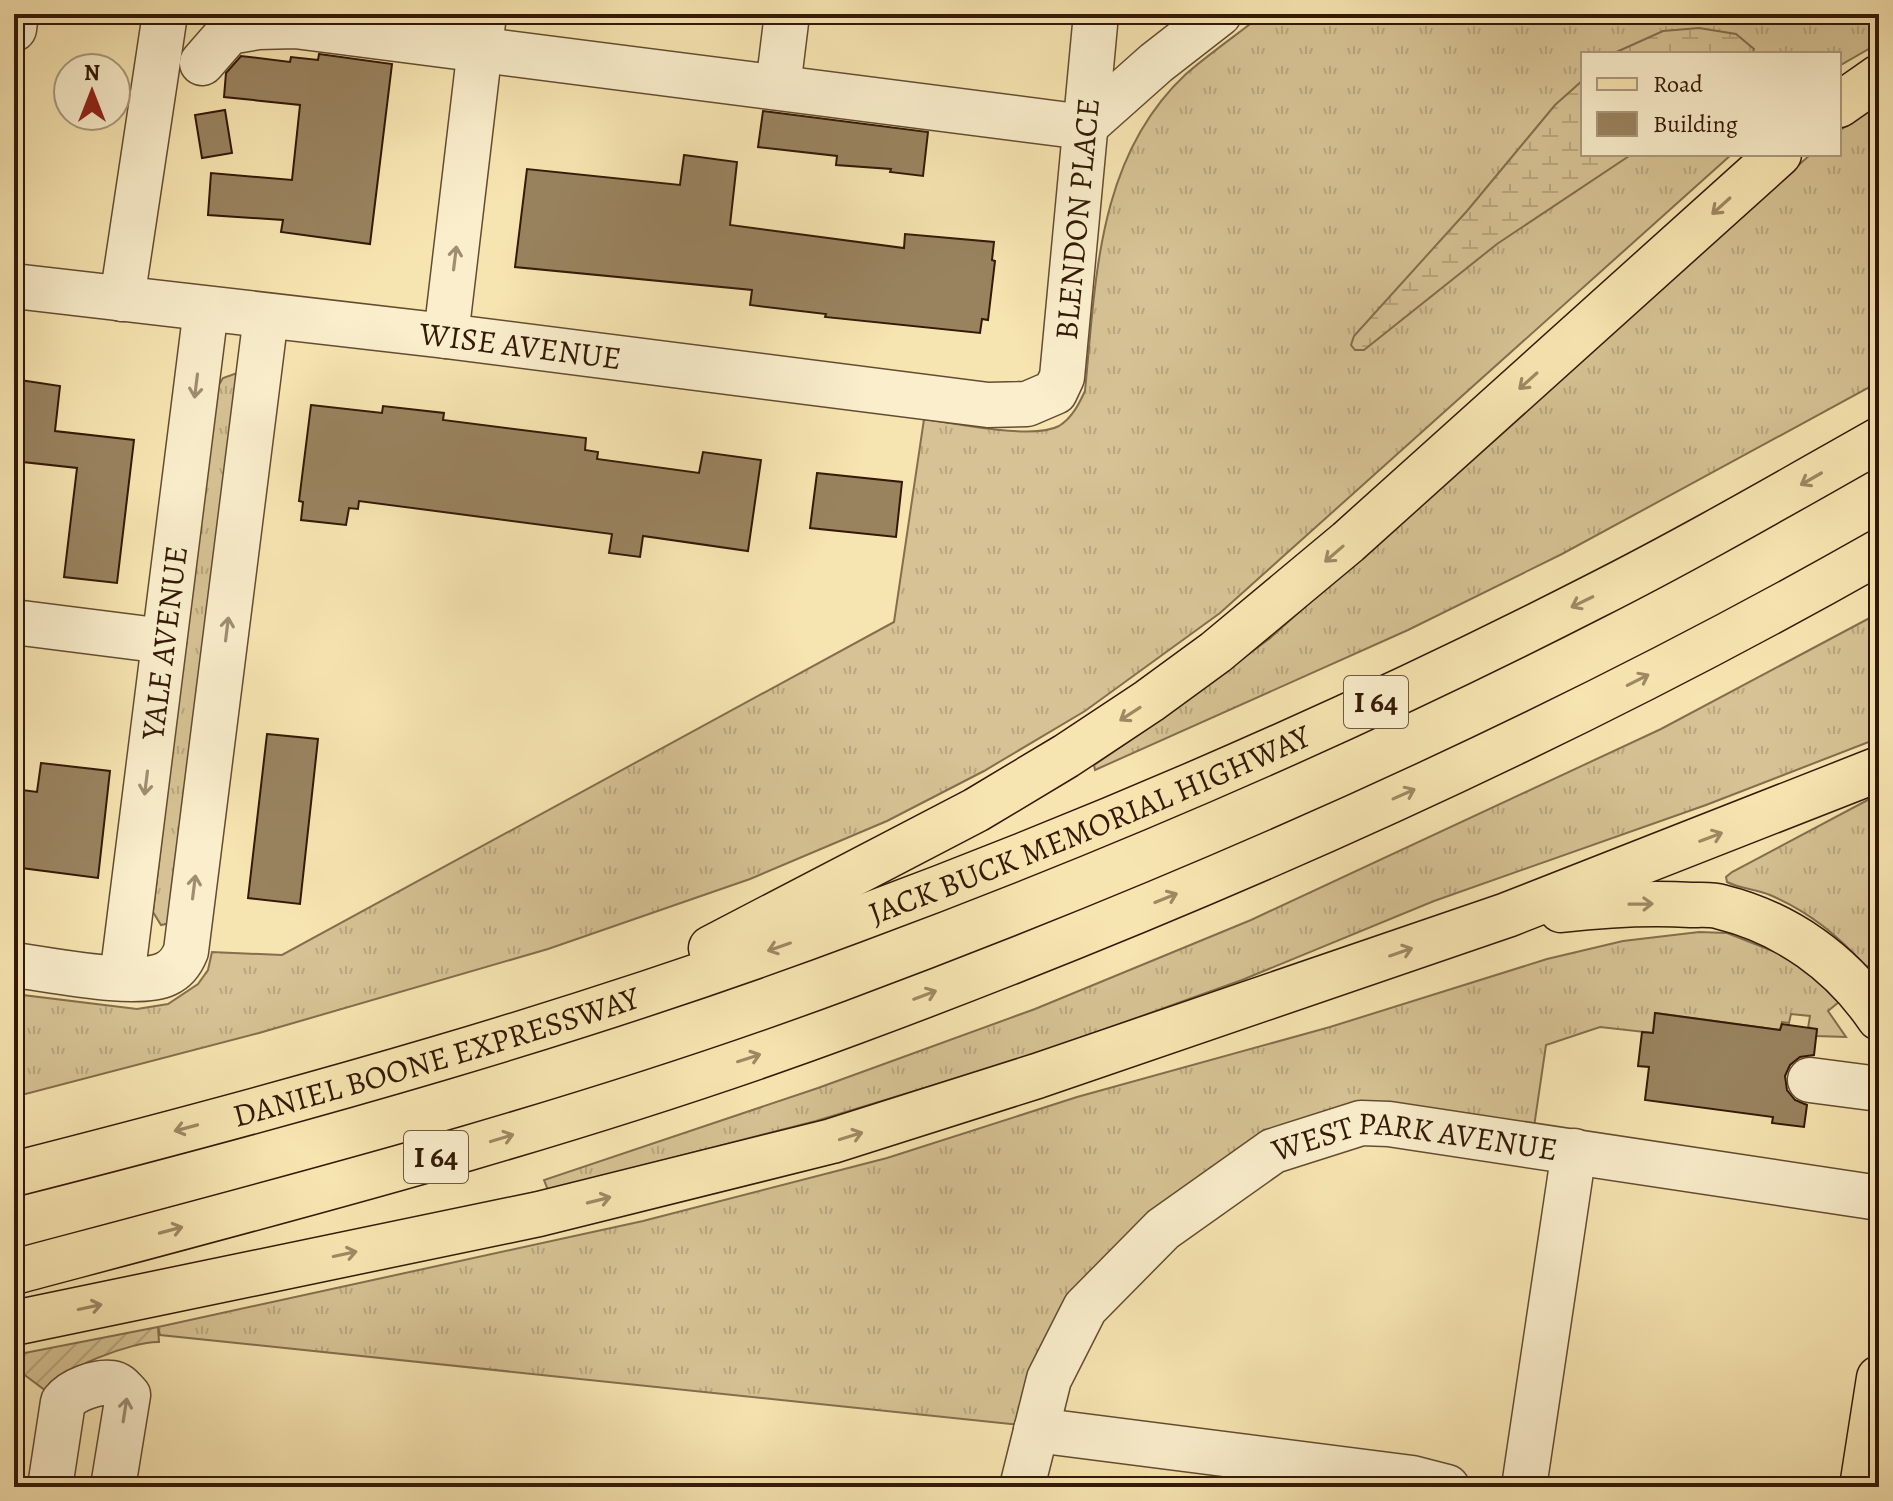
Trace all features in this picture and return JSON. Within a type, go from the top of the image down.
[{"type":"main road","points":[[1841,104],[1879,77]]},
{"type":"main road","points":[[610,1005],[745,929],[976,810],[1066,756],[1205,661],[1371,521],[1777,156]]},
{"type":"main road","name":"JACK BUCK MEMORIAL HIGHWAY","points":[[852,921],[1203,780],[1335,721],[1594,596],[1721,530],[1879,440]]},
{"type":"main road","name":"I 64","points":[[14,1272],[496,1140],[852,1023],[1181,892],[1446,774],[1583,709],[1778,608],[1876,553]]},
{"type":"main road","points":[[14,1323],[539,1214],[832,1141],[1037,1076],[1507,915],[1879,769]]},
{"type":"main road","points":[[1507,915],[1610,905],[1720,906],[1789,933],[1817,951],[1843,975],[1879,1018]]},
{"type":"main road","name":"DANIEL BOONE EXPRESSWAY","points":[[14,1174],[388,1072],[610,1005],[852,921]]},
{"type":"main road","points":[[1862,1487],[1879,1378]]},
{"type":"street","points":[[14,29],[16,14]]},
{"type":"street","points":[[122,299],[165,14]]},
{"type":"street","points":[[778,87],[787,14]]},
{"type":"street","name":"BLENDON PLACE","points":[[1027,404],[1055,392],[1062,377],[1096,14]]},
{"type":"street","points":[[202,63],[229,32],[258,27],[482,32],[778,87],[1084,127],[1156,63],[1219,14]]},
{"type":"street","points":[[446,336],[482,32]]},
{"type":"street","name":"WISE AVENUE","points":[[14,286],[446,336],[988,405],[1006,407],[1027,404]]},
{"type":"street","name":"YALE AVENUE","points":[[206,309],[122,978],[165,974],[181,963],[186,951],[266,316]]},
{"type":"street","points":[[14,622],[164,641]]},
{"type":"street","points":[[14,965],[122,978]]},
{"type":"street","points":[[1810,1080],[1879,1089]]},
{"type":"street","name":"WEST PARK AVENUE","points":[[1022,1487],[1049,1379],[1085,1308],[1163,1229],[1273,1151],[1361,1123],[1389,1124],[1879,1198]]},
{"type":"street","points":[[1524,1487],[1574,1151]]},
{"type":"street","points":[[50,1487],[63,1402],[77,1390],[111,1382],[128,1395],[113,1487]]},
{"type":"street","points":[[1036,1430],[1412,1478],[1447,1487]]},
{"type":"green space","points":[[1263,14],[1879,14],[1879,43],[1841,65],[1841,52],[1581,52],[1581,156],[1730,156],[1220,613],[1085,711],[984,771],[887,821],[750,879],[548,949],[259,1033],[14,1097],[14,994],[137,1009],[168,1004],[198,984],[208,970],[212,952],[282,955],[894,622],[924,419],[1031,431],[1059,426],[1071,415],[1085,391],[1098,263],[1118,181],[1134,143],[1157,107],[1186,74]]},
{"type":"green space","points":[[1699,28],[1736,34],[1754,49],[1753,52],[1616,52],[1663,31]]},
{"type":"green space","points":[[1581,82],[1581,156],[1629,156],[1497,244],[1364,350],[1355,350],[1351,345],[1354,336],[1467,211],[1555,105]]},
{"type":"green space","points":[[1879,106],[1879,382],[1562,554],[1408,630],[1095,770],[1094,765],[1269,639],[1809,156],[1841,156],[1841,130]]},
{"type":"green space","points":[[240,372],[175,922],[161,925],[153,912],[215,391],[223,378]]},
{"type":"green space","points":[[1879,613],[1879,738],[1706,805],[1434,901],[1242,980],[1036,1054],[816,1121],[548,1190],[544,1180],[818,1088],[1035,1009],[1251,920],[1661,729]]},
{"type":"green space","points":[[1879,794],[1879,817],[1872,817],[1871,845],[1879,846],[1876,959],[1867,967],[1834,935],[1798,909],[1770,895],[1727,882],[1726,877],[1732,872]]},
{"type":"green space","points":[[1699,932],[1727,933],[1798,961],[1839,1002],[1828,1011],[1846,1037],[1816,1036],[1817,1029],[1808,1028],[1810,1016],[1791,1014],[1789,1023],[1782,1022],[1780,1030],[1656,1013],[1653,1033],[1600,1027],[1546,1045],[1534,1127],[1389,1108],[1138,1234],[1020,1425],[160,1335],[158,1327],[643,1221],[887,1158],[1077,1097],[1330,1027],[1547,959],[1623,941]]},
{"type":"green space","points":[[158,1327],[159,1342],[132,1346],[98,1358],[65,1374],[46,1391],[14,1367],[14,1355]]},
{"type":"building","points":[[319,54],[392,64],[370,244],[281,232],[283,220],[208,215],[211,173],[292,180],[300,105],[224,97],[226,73],[241,56],[290,62],[291,57],[318,60]]},
{"type":"building","points":[[225,110],[232,153],[202,158],[195,115]]},
{"type":"building","points":[[763,111],[928,132],[923,176],[890,172],[891,169],[836,165],[837,156],[758,147]]},
{"type":"building","points":[[684,155],[737,162],[730,225],[904,248],[905,234],[994,242],[992,260],[995,261],[988,320],[982,319],[980,333],[825,317],[826,314],[750,305],[752,290],[515,267],[527,169],[680,185]]},
{"type":"building","points":[[20,380],[60,386],[55,431],[134,440],[117,583],[64,577],[77,468],[23,462],[24,446],[14,445]]},
{"type":"building","points":[[311,405],[382,413],[383,406],[444,413],[443,420],[586,438],[585,450],[598,452],[597,459],[699,473],[703,452],[761,460],[748,551],[643,536],[640,557],[609,553],[612,534],[359,501],[358,509],[349,508],[346,525],[301,520],[303,502],[299,501]]},
{"type":"building","points":[[817,473],[902,482],[896,537],[810,528]]},
{"type":"building","points":[[267,734],[318,739],[300,904],[248,898]]},
{"type":"building","points":[[41,763],[110,771],[98,878],[14,867],[14,789],[37,792]]},
{"type":"building","points":[[1655,1013],[1780,1030],[1782,1024],[1817,1029],[1814,1055],[1800,1057],[1790,1065],[1785,1076],[1787,1090],[1795,1100],[1807,1105],[1804,1127],[1772,1123],[1773,1117],[1645,1100],[1649,1067],[1638,1066],[1642,1032],[1653,1033]]}]
